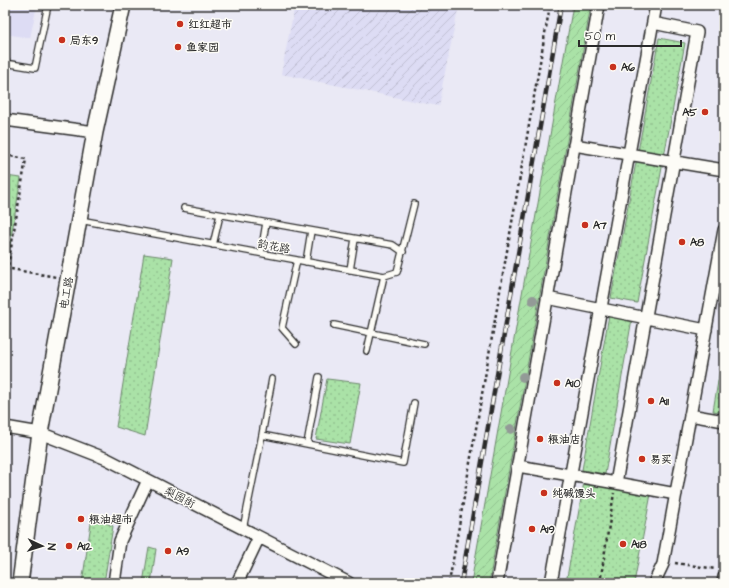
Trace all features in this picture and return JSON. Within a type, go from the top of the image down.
[{"type":"street","name":"电工路","points":[[20,583],[40,433],[95,132],[123,5]]},
{"type":"street","points":[[497,583],[599,5]]},
{"type":"street","points":[[551,583],[656,5]]},
{"type":"street","points":[[616,483],[697,32],[653,23]]},
{"type":"street","points":[[5,120],[95,132]]},
{"type":"street","points":[[574,145],[724,170]]},
{"type":"street","points":[[654,583],[664,561],[690,415],[723,246],[724,230]]},
{"type":"street","points":[[547,298],[706,330]]},
{"type":"street","points":[[690,415],[724,421]]},
{"type":"street","name":"梨园街","points":[[5,427],[40,433],[107,459],[347,582]]},
{"type":"street","points":[[518,466],[676,494]]},
{"type":"street","points":[[114,583],[120,541],[148,480]]},
{"type":"street","points":[[237,583],[259,537]]},
{"type":"street","points":[[720,573],[723,583]]},
{"type":"lane","points":[[5,63],[35,68],[48,5]]},
{"type":"lane","points":[[367,351],[384,276],[398,272],[414,204]]},
{"type":"lane","points":[[184,208],[393,245],[403,252]]},
{"type":"lane","points":[[213,245],[220,214]]},
{"type":"lane","name":"韵花路","points":[[79,220],[384,276]]},
{"type":"lane","points":[[261,254],[266,223]]},
{"type":"lane","points":[[306,262],[311,231]]},
{"type":"lane","points":[[350,270],[355,239]]},
{"type":"lane","points":[[296,344],[282,328],[297,260]]},
{"type":"lane","points":[[334,326],[424,344]]},
{"type":"lane","points":[[307,444],[319,377]]},
{"type":"lane","points":[[243,529],[272,379]]},
{"type":"lane","points":[[262,435],[403,463],[414,403]]},
{"type":"path","points":[[449,583],[550,5]]},
{"type":"path","points":[[5,156],[26,159],[6,269],[5,284]]},
{"type":"path","points":[[6,269],[68,279]]},
{"type":"path","points":[[600,583],[616,483]]},
{"type":"path","points":[[664,561],[720,573]]},
{"type":"shaded area","points":[[5,5],[37,5],[30,38],[5,34]]},
{"type":"shaded area","points":[[295,5],[459,5],[438,106],[281,74]]},
{"type":"green space","points":[[573,5],[591,5],[489,583],[471,583]]},
{"type":"green space","points":[[659,38],[685,43],[637,303],[611,298]]},
{"type":"green space","points":[[5,176],[21,178],[7,262],[5,261]]},
{"type":"green space","points":[[144,254],[173,258],[145,436],[116,427]]},
{"type":"green space","points":[[610,309],[633,313],[605,474],[582,470]]},
{"type":"green space","points":[[724,346],[724,413],[713,411]]},
{"type":"green space","points":[[327,379],[361,383],[350,444],[316,439]]},
{"type":"green space","points":[[584,482],[651,494],[634,583],[566,583]]},
{"type":"green space","points":[[92,517],[113,526],[104,583],[82,583]]},
{"type":"green space","points":[[149,547],[156,549],[151,583],[143,583]]},
{"type":"railway","points":[[461,583],[561,5]]},
{"type":"place","name":"红红超市","points":[[180,24]]},
{"type":"place","name":"局东9","points":[[62,40]]},
{"type":"place","name":"鱼家园","points":[[178,47]]},
{"type":"place","name":"A6","points":[[613,67]]},
{"type":"place","name":"A5","points":[[705,112]]},
{"type":"place","name":"A7","points":[[585,225]]},
{"type":"place","name":"A8","points":[[682,242]]},
{"type":"place","name":"A10","points":[[557,383]]},
{"type":"place","name":"A11","points":[[651,401]]},
{"type":"place","name":"粮油店","points":[[540,439]]},
{"type":"place","name":"易买","points":[[642,459]]},
{"type":"place","name":"纯碱馒头","points":[[544,493]]},
{"type":"place","name":"粮油超市","points":[[81,519]]},
{"type":"place","name":"A19","points":[[532,529]]},
{"type":"place","name":"A18","points":[[623,544]]},
{"type":"place","name":"A12","points":[[69,546]]},
{"type":"place","name":"A9","points":[[168,551]]}]
